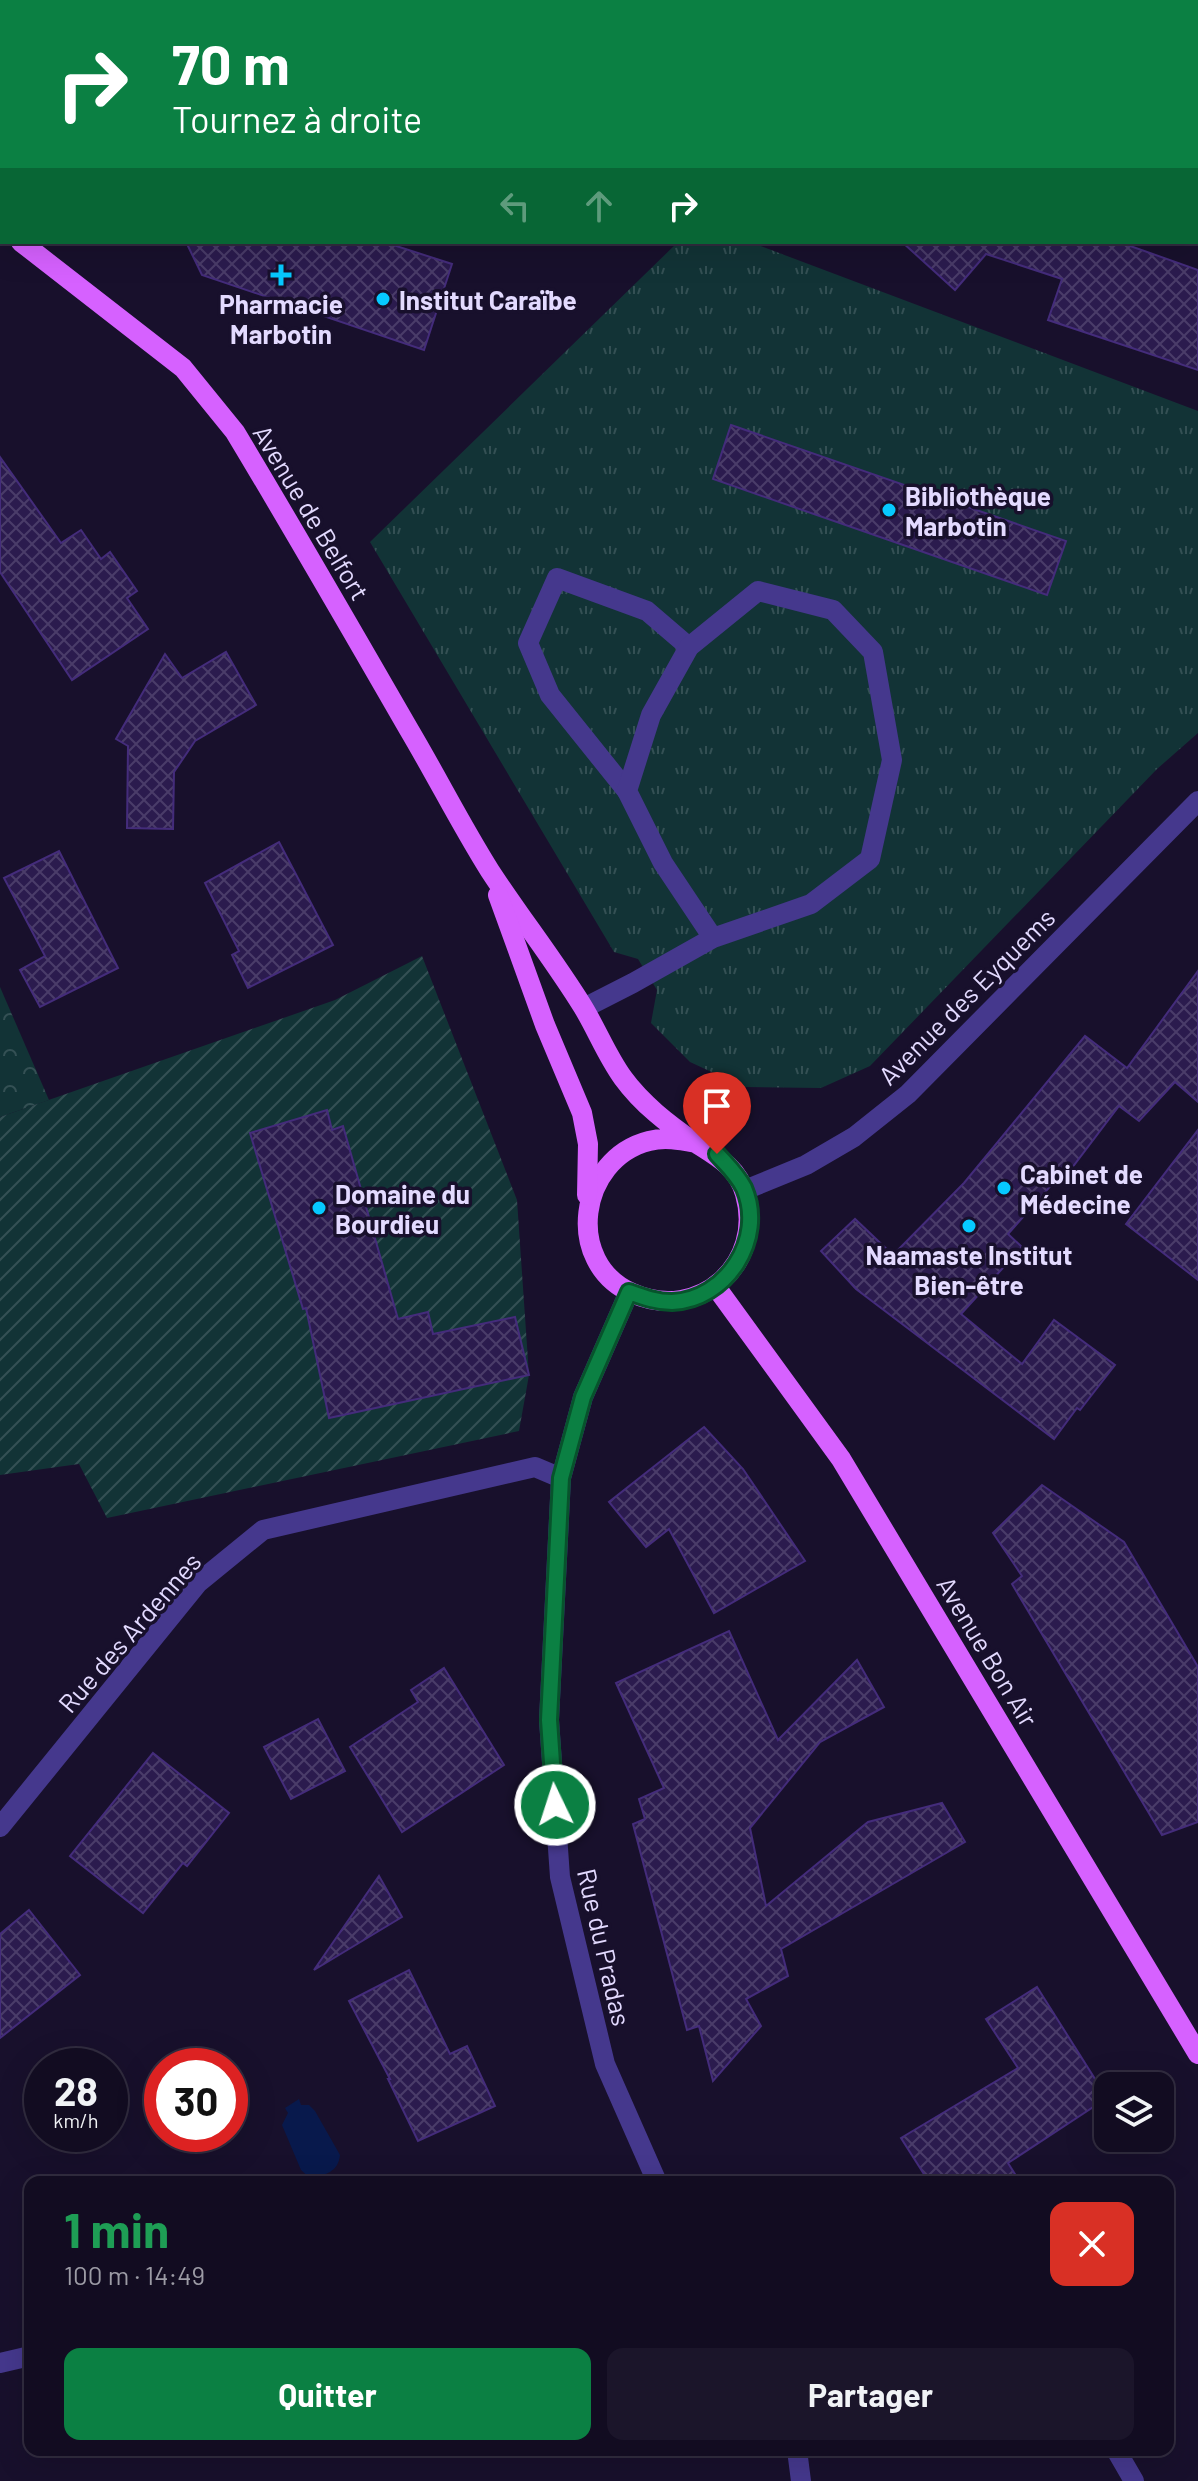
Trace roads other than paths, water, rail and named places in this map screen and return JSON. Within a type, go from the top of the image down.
[{"type":"main road","name":"Avenue de Belfort","points":[[24,244],[183,368],[235,432],[489,869],[584,1008],[615,1067],[651,1110],[696,1143]]},
{"type":"main road","name":"Avenue de Belfort","points":[[489,869],[545,1025],[582,1113],[588,1144],[587,1207]]},
{"type":"main road","points":[[673,1138],[696,1143],[725,1162],[745,1190],[750,1216],[746,1243],[735,1267],[716,1287],[696,1297],[673,1302],[651,1300],[629,1292],[609,1277],[595,1256],[587,1232],[587,1207],[595,1185],[608,1165],[626,1150],[648,1141],[673,1138]]},
{"type":"main road","name":"Avenue Bon Air","points":[[716,1287],[841,1459],[1198,2054]]},
{"type":"street","points":[[689,647],[647,611],[557,578],[528,643],[550,695],[627,791],[663,863],[713,938]]},
{"type":"street","points":[[584,1008],[713,938],[811,904],[870,859],[892,760],[873,652],[833,610],[758,591],[689,647],[651,715],[627,791]]},
{"type":"street","name":"Avenue des Eyquems","points":[[745,1190],[806,1165],[854,1137],[908,1094],[1198,801]]},
{"type":"street","name":"Rue du Pradas","points":[[629,1292],[583,1397],[561,1478],[549,1720],[560,1877],[605,2064],[654,2176]]},
{"type":"street","name":"Rue des Ardennes","points":[[0,1827],[198,1583],[263,1530],[535,1467],[561,1478]]},
{"type":"street","points":[[0,2363],[24,2357]]},
{"type":"street","points":[[798,2456],[801,2481]]},
{"type":"street","points":[[1119,2456],[1134,2481]]},
{"type":"water","points":[[299,2099],[301,2105],[309,2105],[315,2111],[340,2155],[334,2169],[320,2176],[308,2176],[301,2170],[282,2125],[288,2113],[285,2108]]},
{"type":"place","name":"Pharmacie Marbotin","points":[[281,275]]},
{"type":"place","name":"Institut Caraïbe","points":[[383,299]]},
{"type":"place","name":"Bibliothèque Marbotin","points":[[889,510]]},
{"type":"place","name":"Cabinet de Médecine","points":[[1004,1188]]},
{"type":"place","name":"Domaine du Bourdieu","points":[[319,1208]]},
{"type":"place","name":"Naamaste Institut Bien-être","points":[[969,1226]]}]
